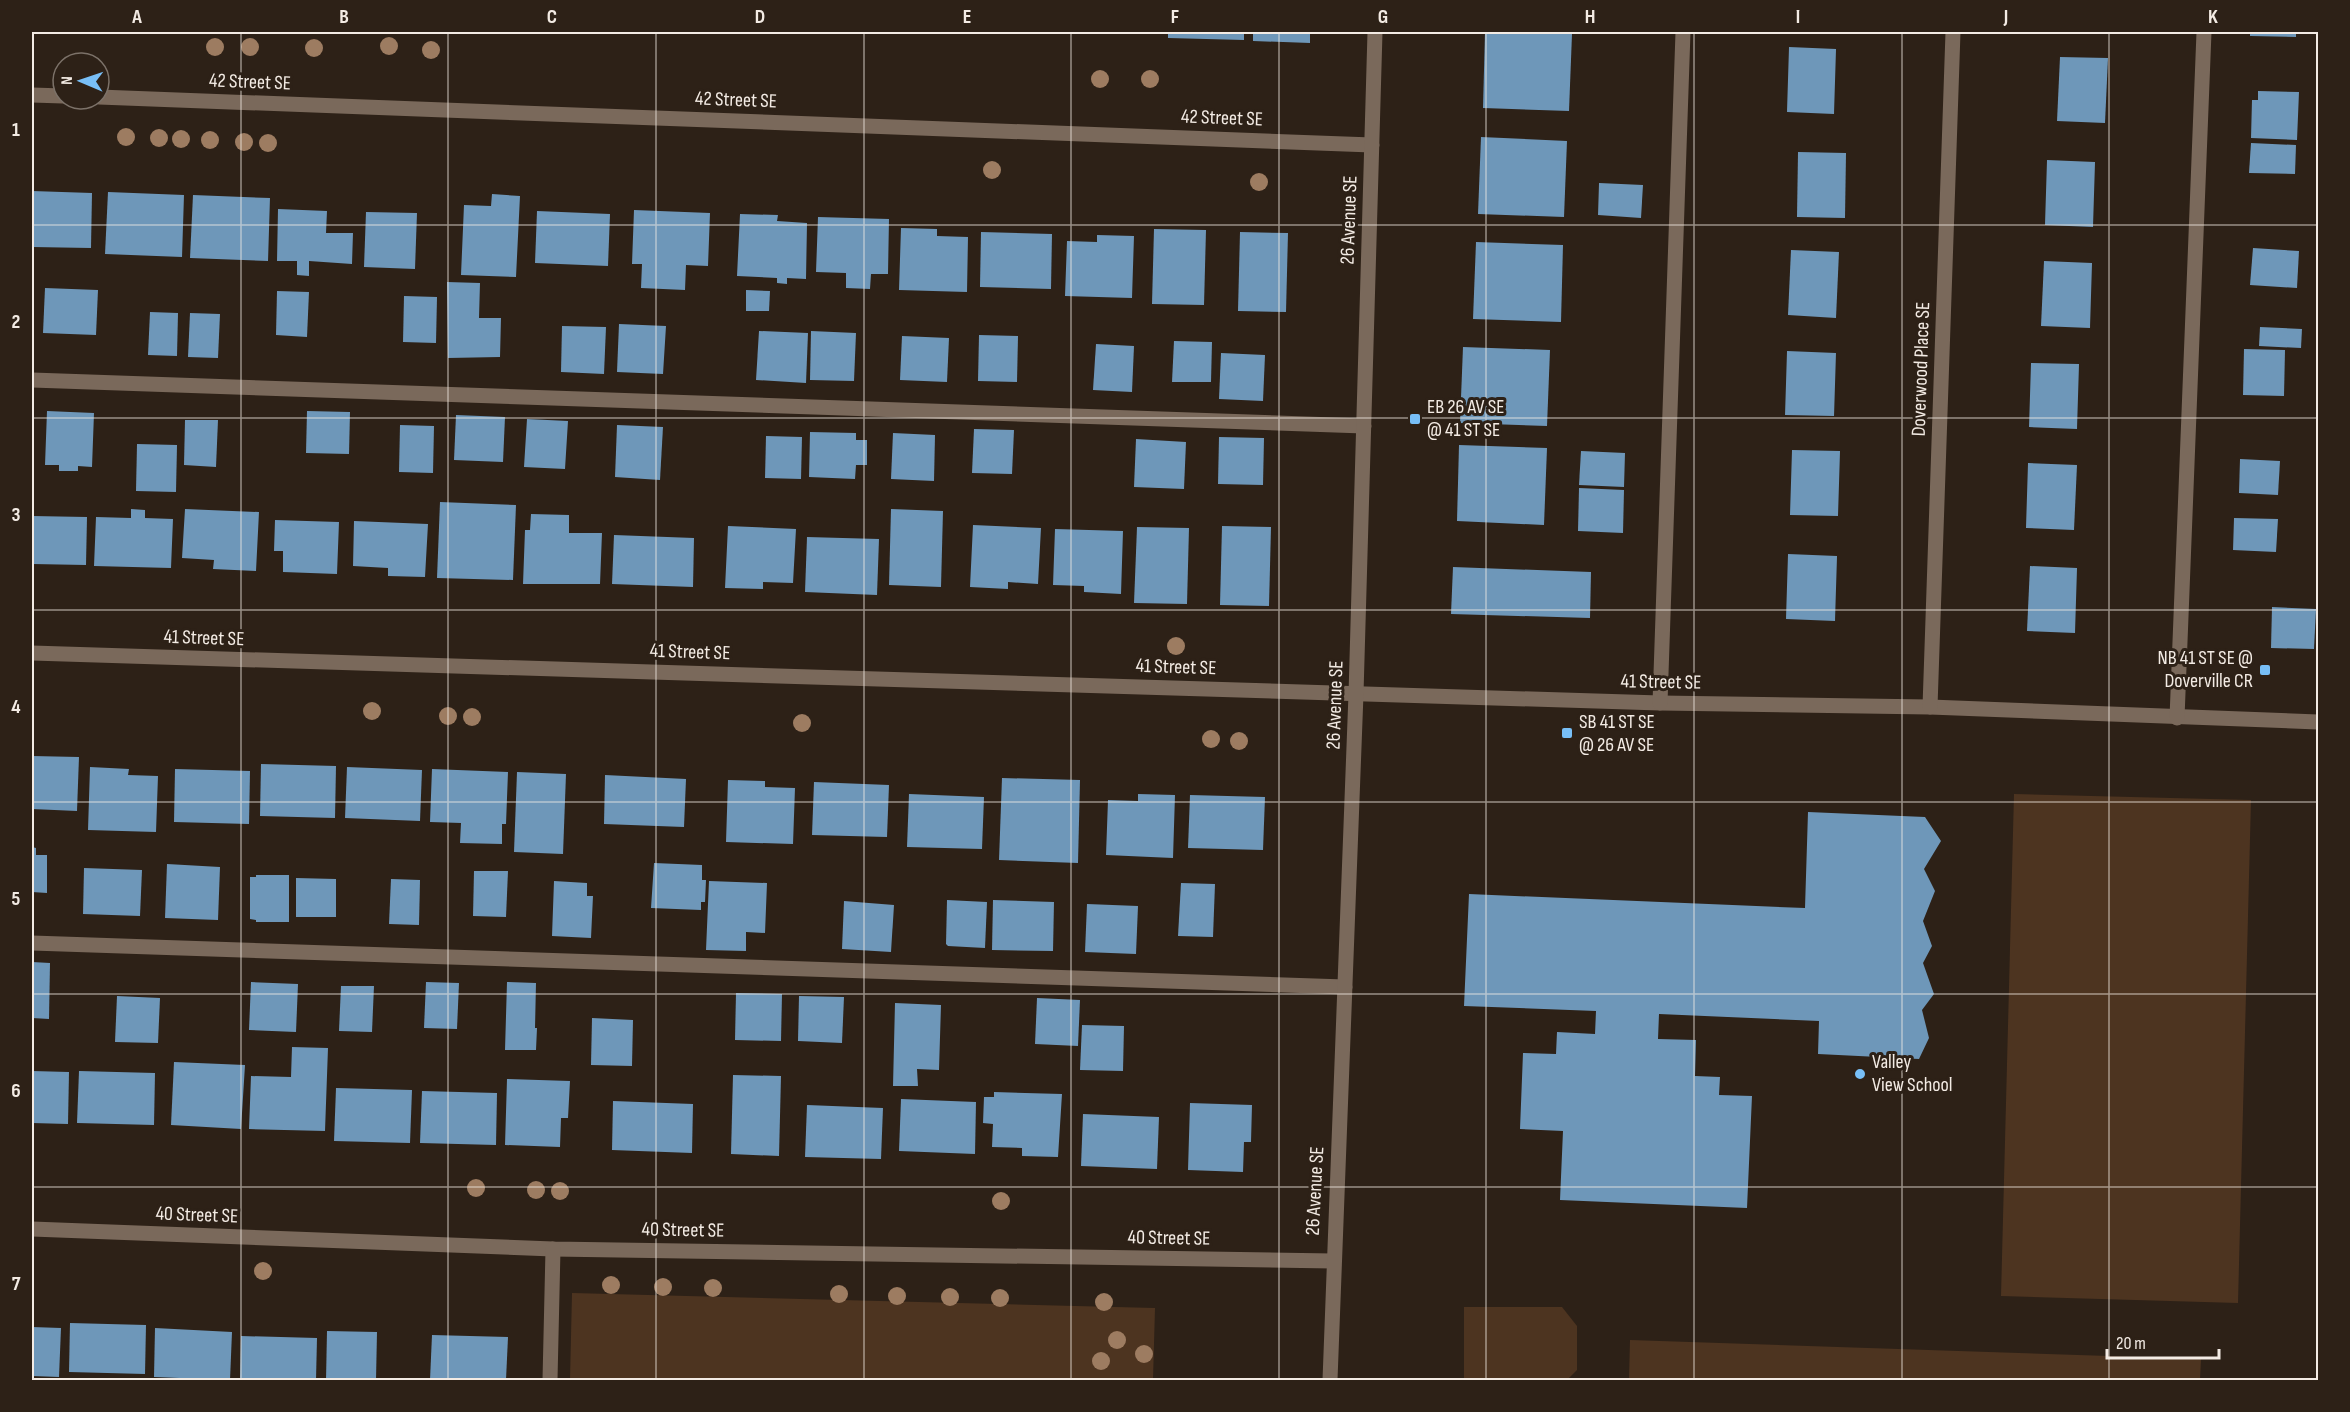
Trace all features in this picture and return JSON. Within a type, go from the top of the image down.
[{"type":"street","name":"26 Avenue SE","points":[[1330,1380],[1356,694],[1375,32]]},
{"type":"street","points":[[1659,703],[1683,32]]},
{"type":"street","name":"Doverwood Place SE","points":[[1930,707],[1953,32]]},
{"type":"street","points":[[2177,718],[2205,32]]},
{"type":"street","points":[[32,95],[51,96]]},
{"type":"street","name":"42 Street SE","points":[[111,97],[1372,145]]},
{"type":"street","points":[[32,380],[1364,426]]},
{"type":"street","name":"41 Street SE","points":[[32,653],[1659,703],[1930,707],[2319,722]]},
{"type":"street","points":[[32,943],[1345,987]]},
{"type":"street","name":"40 Street SE","points":[[32,1229],[553,1249],[1333,1261]]},
{"type":"street","points":[[550,1380],[553,1249]]},
{"type":"shaded area","points":[[2014,794],[2251,800],[2238,1303],[2001,1296]]},
{"type":"shaded area","points":[[572,1293],[1155,1308],[1153,1380],[570,1380]]},
{"type":"shaded area","points":[[1464,1307],[1562,1307],[1577,1326],[1577,1370],[1567,1380],[1464,1380]]},
{"type":"shaded area","points":[[1630,1340],[2201,1359],[2200,1380],[1629,1380]]},
{"type":"building","points":[[1168,32],[1244,32],[1244,40],[1168,38]]},
{"type":"building","points":[[1253,32],[1310,32],[1310,43],[1253,41]]},
{"type":"building","points":[[1485,32],[1572,34],[1569,111],[1483,108]]},
{"type":"building","points":[[2250,32],[2296,32],[2296,37],[2250,36]]},
{"type":"building","points":[[1789,47],[1836,49],[1834,114],[1787,112]]},
{"type":"building","points":[[2060,57],[2108,58],[2105,123],[2057,121]]},
{"type":"building","points":[[2258,91],[2299,92],[2297,140],[2251,138],[2252,100],[2258,100]]},
{"type":"building","points":[[1481,137],[1567,141],[1564,217],[1478,214]]},
{"type":"building","points":[[2251,143],[2296,145],[2295,174],[2249,173]]},
{"type":"building","points":[[1798,152],[1846,153],[1845,218],[1797,217]]},
{"type":"building","points":[[2047,160],[2095,162],[2093,227],[2045,225]]},
{"type":"building","points":[[1599,183],[1643,185],[1641,218],[1598,215]]},
{"type":"building","points":[[32,191],[92,193],[91,248],[32,247]]},
{"type":"building","points":[[108,192],[184,195],[182,257],[105,254]]},
{"type":"building","points":[[492,194],[520,196],[516,277],[461,275],[464,205],[491,206]]},
{"type":"building","points":[[193,195],[270,198],[268,261],[190,258]]},
{"type":"building","points":[[278,209],[327,211],[326,233],[353,233],[352,264],[309,261],[309,276],[297,275],[297,261],[277,261]]},
{"type":"building","points":[[634,210],[710,213],[708,266],[686,265],[685,290],[641,288],[642,264],[632,264]]},
{"type":"building","points":[[537,211],[610,214],[608,266],[535,263]]},
{"type":"building","points":[[366,212],[417,213],[415,269],[364,267]]},
{"type":"building","points":[[740,214],[778,215],[777,221],[807,223],[806,279],[787,278],[787,284],[777,283],[777,278],[737,276]]},
{"type":"building","points":[[818,217],[889,219],[888,274],[871,274],[870,289],[846,288],[846,273],[816,272]]},
{"type":"building","points":[[901,228],[937,229],[937,236],[968,237],[967,292],[899,290]]},
{"type":"building","points":[[1154,229],[1206,230],[1204,305],[1152,304]]},
{"type":"building","points":[[981,232],[1052,234],[1051,289],[980,287]]},
{"type":"building","points":[[1240,232],[1288,233],[1286,312],[1238,311]]},
{"type":"building","points":[[1097,235],[1134,236],[1132,298],[1065,296],[1067,241],[1097,242]]},
{"type":"building","points":[[1476,242],[1563,245],[1561,322],[1473,319]]},
{"type":"building","points":[[2253,248],[2299,251],[2297,288],[2250,285]]},
{"type":"building","points":[[1791,250],[1839,252],[1836,318],[1788,315]]},
{"type":"building","points":[[2044,261],[2092,263],[2090,328],[2041,326]]},
{"type":"building","points":[[447,282],[480,283],[479,318],[501,318],[500,357],[448,358]]},
{"type":"building","points":[[45,288],[98,290],[96,335],[43,333]]},
{"type":"building","points":[[746,290],[770,291],[769,311],[746,311]]},
{"type":"building","points":[[277,291],[309,292],[307,337],[276,335]]},
{"type":"building","points":[[404,296],[437,297],[436,343],[403,342]]},
{"type":"building","points":[[150,312],[178,313],[177,356],[148,355]]},
{"type":"building","points":[[190,313],[220,314],[218,358],[188,357]]},
{"type":"building","points":[[619,324],[666,326],[663,374],[617,372]]},
{"type":"building","points":[[562,326],[606,327],[604,374],[561,372]]},
{"type":"building","points":[[2260,327],[2302,329],[2301,348],[2259,346]]},
{"type":"building","points":[[759,331],[808,333],[806,383],[756,380]]},
{"type":"building","points":[[811,331],[856,333],[854,381],[810,380]]},
{"type":"building","points":[[979,335],[1018,336],[1017,382],[978,381]]},
{"type":"building","points":[[902,336],[949,338],[947,382],[900,380]]},
{"type":"building","points":[[1174,341],[1212,342],[1211,382],[1172,382]]},
{"type":"building","points":[[1096,344],[1134,346],[1132,392],[1093,390]]},
{"type":"building","points":[[1463,347],[1550,350],[1547,426],[1460,423]]},
{"type":"building","points":[[2244,349],[2285,350],[2284,396],[2243,395]]},
{"type":"building","points":[[1787,351],[1836,353],[1834,416],[1785,415]]},
{"type":"building","points":[[1221,353],[1265,355],[1263,401],[1219,399]]},
{"type":"building","points":[[2031,363],[2079,364],[2077,429],[2029,427]]},
{"type":"building","points":[[47,411],[94,413],[92,467],[78,466],[78,471],[59,471],[59,465],[45,465]]},
{"type":"building","points":[[307,411],[350,412],[349,454],[306,453]]},
{"type":"building","points":[[456,415],[505,417],[503,462],[454,460]]},
{"type":"building","points":[[527,419],[568,421],[565,469],[524,467]]},
{"type":"building","points":[[185,420],[218,420],[216,467],[184,465]]},
{"type":"building","points":[[400,425],[434,426],[433,473],[399,472]]},
{"type":"building","points":[[617,425],[663,427],[660,480],[615,477]]},
{"type":"building","points":[[974,429],[1014,430],[1012,474],[972,473]]},
{"type":"building","points":[[810,432],[856,433],[856,440],[867,440],[867,465],[856,465],[855,479],[809,477]]},
{"type":"building","points":[[893,433],[935,435],[934,481],[891,479]]},
{"type":"building","points":[[766,436],[802,437],[801,479],[765,478]]},
{"type":"building","points":[[1219,437],[1264,438],[1263,485],[1218,484]]},
{"type":"building","points":[[1136,439],[1186,442],[1184,489],[1134,487]]},
{"type":"building","points":[[137,444],[177,445],[176,492],[136,491]]},
{"type":"building","points":[[1459,445],[1547,448],[1544,525],[1457,521]]},
{"type":"building","points":[[1792,450],[1840,451],[1838,516],[1790,515]]},
{"type":"building","points":[[1581,451],[1625,453],[1624,487],[1579,485]]},
{"type":"building","points":[[2240,459],[2280,461],[2278,495],[2239,493]]},
{"type":"building","points":[[2028,463],[2077,465],[2074,530],[2026,528]]},
{"type":"building","points":[[1579,488],[1624,490],[1623,533],[1578,531]]},
{"type":"building","points":[[440,502],[516,505],[513,580],[437,578]]},
{"type":"building","points":[[131,509],[145,510],[145,518],[173,519],[171,568],[94,566],[96,517],[131,518]]},
{"type":"building","points":[[185,509],[259,512],[256,571],[213,569],[214,560],[182,558]]},
{"type":"building","points":[[891,509],[943,511],[941,587],[889,585]]},
{"type":"building","points":[[531,514],[569,515],[569,533],[602,533],[600,584],[523,584],[525,530],[530,530]]},
{"type":"building","points":[[32,516],[87,517],[86,565],[32,564]]},
{"type":"building","points":[[2234,518],[2278,519],[2276,552],[2233,550]]},
{"type":"building","points":[[275,520],[339,522],[337,574],[283,572],[283,551],[274,551]]},
{"type":"building","points":[[354,521],[428,524],[425,577],[388,576],[388,568],[353,566]]},
{"type":"building","points":[[973,525],[1041,528],[1038,584],[1008,582],[1008,589],[970,587]]},
{"type":"building","points":[[728,526],[796,529],[793,583],[763,582],[763,589],[725,588]]},
{"type":"building","points":[[1222,526],[1271,527],[1269,606],[1220,605]]},
{"type":"building","points":[[1137,527],[1189,528],[1187,604],[1134,603]]},
{"type":"building","points":[[1055,529],[1123,531],[1121,594],[1084,592],[1084,586],[1053,585]]},
{"type":"building","points":[[614,535],[694,538],[693,587],[612,584]]},
{"type":"building","points":[[807,537],[879,539],[877,595],[805,592]]},
{"type":"building","points":[[1788,554],[1837,556],[1835,621],[1786,619]]},
{"type":"building","points":[[2030,566],[2077,568],[2075,633],[2027,631]]},
{"type":"building","points":[[1453,567],[1591,572],[1590,618],[1451,614]]},
{"type":"building","points":[[2272,607],[2316,609],[2314,649],[2271,648]]},
{"type":"building","points":[[32,756],[79,757],[77,811],[32,809]]},
{"type":"building","points":[[261,764],[336,766],[335,818],[260,816]]},
{"type":"building","points":[[90,767],[129,769],[128,775],[158,776],[156,832],[88,830]]},
{"type":"building","points":[[347,767],[422,770],[420,821],[345,818]]},
{"type":"building","points":[[175,769],[250,771],[249,824],[174,822]]},
{"type":"building","points":[[432,769],[508,772],[506,824],[502,824],[502,844],[460,843],[461,823],[430,822]]},
{"type":"building","points":[[517,772],[566,774],[563,854],[514,852]]},
{"type":"building","points":[[605,775],[686,779],[684,827],[604,824]]},
{"type":"building","points":[[1002,778],[1080,780],[1078,863],[999,860]]},
{"type":"building","points":[[728,780],[765,781],[765,787],[795,788],[793,844],[726,842]]},
{"type":"building","points":[[814,782],[889,785],[887,837],[812,835]]},
{"type":"building","points":[[909,794],[984,797],[982,849],[907,847]]},
{"type":"building","points":[[1138,794],[1175,795],[1173,858],[1106,855],[1108,800],[1138,801]]},
{"type":"building","points":[[1190,795],[1265,797],[1263,850],[1188,848]]},
{"type":"building","points":[[1808,812],[1925,817],[1941,841],[1924,869],[1935,891],[1923,921],[1932,946],[1923,963],[1934,994],[1922,1010],[1929,1038],[1919,1059],[1818,1054],[1819,1021],[1659,1014],[1658,1039],[1696,1040],[1695,1076],[1720,1077],[1719,1095],[1752,1096],[1747,1208],[1560,1200],[1563,1131],[1520,1129],[1523,1053],[1556,1054],[1557,1032],[1595,1034],[1596,1011],[1464,1006],[1469,894],[1805,908]]},
{"type":"building","points":[[32,847],[36,848],[36,855],[47,855],[47,893],[32,892]]},
{"type":"building","points":[[654,863],[702,865],[702,880],[706,880],[705,902],[701,902],[701,910],[651,908]]},
{"type":"building","points":[[167,864],[220,867],[218,920],[165,918]]},
{"type":"building","points":[[84,868],[142,870],[140,916],[83,914]]},
{"type":"building","points":[[474,871],[508,871],[506,917],[473,916]]},
{"type":"building","points":[[256,875],[289,875],[289,922],[256,922],[250,919],[250,877],[256,877]]},
{"type":"building","points":[[296,878],[336,879],[336,917],[296,917]]},
{"type":"building","points":[[391,879],[420,880],[419,925],[389,924]]},
{"type":"building","points":[[554,881],[587,883],[587,896],[593,896],[591,938],[552,936]]},
{"type":"building","points":[[709,881],[767,883],[765,933],[746,932],[746,951],[706,950]]},
{"type":"building","points":[[1181,883],[1215,884],[1213,937],[1178,936]]},
{"type":"building","points":[[947,900],[987,902],[985,948],[946,944]]},
{"type":"building","points":[[993,900],[1054,902],[1053,951],[992,950]]},
{"type":"building","points":[[844,901],[894,905],[891,952],[842,949]]},
{"type":"building","points":[[1087,904],[1138,906],[1136,954],[1085,952]]},
{"type":"building","points":[[32,962],[50,963],[49,1019],[32,1018]]},
{"type":"building","points":[[251,982],[298,984],[296,1032],[249,1030]]},
{"type":"building","points":[[426,982],[459,983],[457,1029],[424,1028]]},
{"type":"building","points":[[507,982],[536,983],[536,1050],[505,1050]]},
{"type":"building","points":[[341,986],[374,986],[372,1032],[339,1031]]},
{"type":"building","points":[[736,993],[782,994],[781,1041],[735,1040]]},
{"type":"building","points":[[117,996],[160,998],[158,1043],[115,1042]]},
{"type":"building","points":[[799,996],[844,997],[842,1043],[798,1041]]},
{"type":"building","points":[[1037,998],[1080,1000],[1078,1046],[1035,1044]]},
{"type":"building","points":[[895,1003],[941,1005],[939,1070],[917,1069],[918,1086],[893,1086]]},
{"type":"building","points":[[592,1018],[633,1020],[632,1066],[591,1065]]},
{"type":"building","points":[[1082,1025],[1124,1026],[1123,1071],[1080,1070]]},
{"type":"building","points":[[292,1047],[328,1048],[325,1131],[249,1129],[251,1076],[291,1077]]},
{"type":"building","points":[[174,1062],[245,1065],[241,1129],[171,1125]]},
{"type":"building","points":[[32,1071],[69,1072],[68,1124],[32,1123]]},
{"type":"building","points":[[79,1071],[155,1073],[154,1125],[77,1123]]},
{"type":"building","points":[[733,1075],[781,1076],[779,1156],[731,1154]]},
{"type":"building","points":[[507,1079],[570,1081],[568,1118],[561,1118],[560,1147],[505,1145]]},
{"type":"building","points":[[336,1088],[412,1090],[410,1143],[334,1141]]},
{"type":"building","points":[[422,1091],[497,1093],[496,1145],[420,1143]]},
{"type":"building","points":[[994,1092],[1062,1094],[1058,1157],[1022,1156],[1022,1148],[992,1147],[993,1124],[983,1123],[984,1097],[994,1097]]},
{"type":"building","points":[[901,1099],[976,1102],[975,1154],[899,1151]]},
{"type":"building","points":[[613,1101],[693,1104],[692,1153],[612,1150]]},
{"type":"building","points":[[1190,1103],[1252,1105],[1251,1142],[1244,1142],[1243,1172],[1188,1170]]},
{"type":"building","points":[[807,1105],[883,1108],[881,1159],[805,1157]]},
{"type":"building","points":[[1083,1114],[1159,1117],[1157,1169],[1081,1166]]},
{"type":"building","points":[[70,1323],[146,1325],[145,1374],[69,1372]]},
{"type":"building","points":[[32,1327],[61,1328],[59,1377],[32,1376]]},
{"type":"building","points":[[155,1328],[232,1332],[230,1380],[154,1377]]},
{"type":"building","points":[[327,1331],[377,1332],[376,1380],[326,1380]]},
{"type":"building","points":[[432,1335],[508,1337],[506,1380],[430,1380]]},
{"type":"building","points":[[241,1336],[317,1338],[316,1380],[240,1380]]},
{"type":"place","name":"EB 26 AV SE @ 41 ST SE","points":[[1415,419]]},
{"type":"place","name":"NB 41 ST SE @ Doverville CR","points":[[2265,670]]},
{"type":"place","name":"SB 41 ST SE @ 26 AV SE","points":[[1567,733]]},
{"type":"place","name":"Valley View School","points":[[1860,1074]]}]
